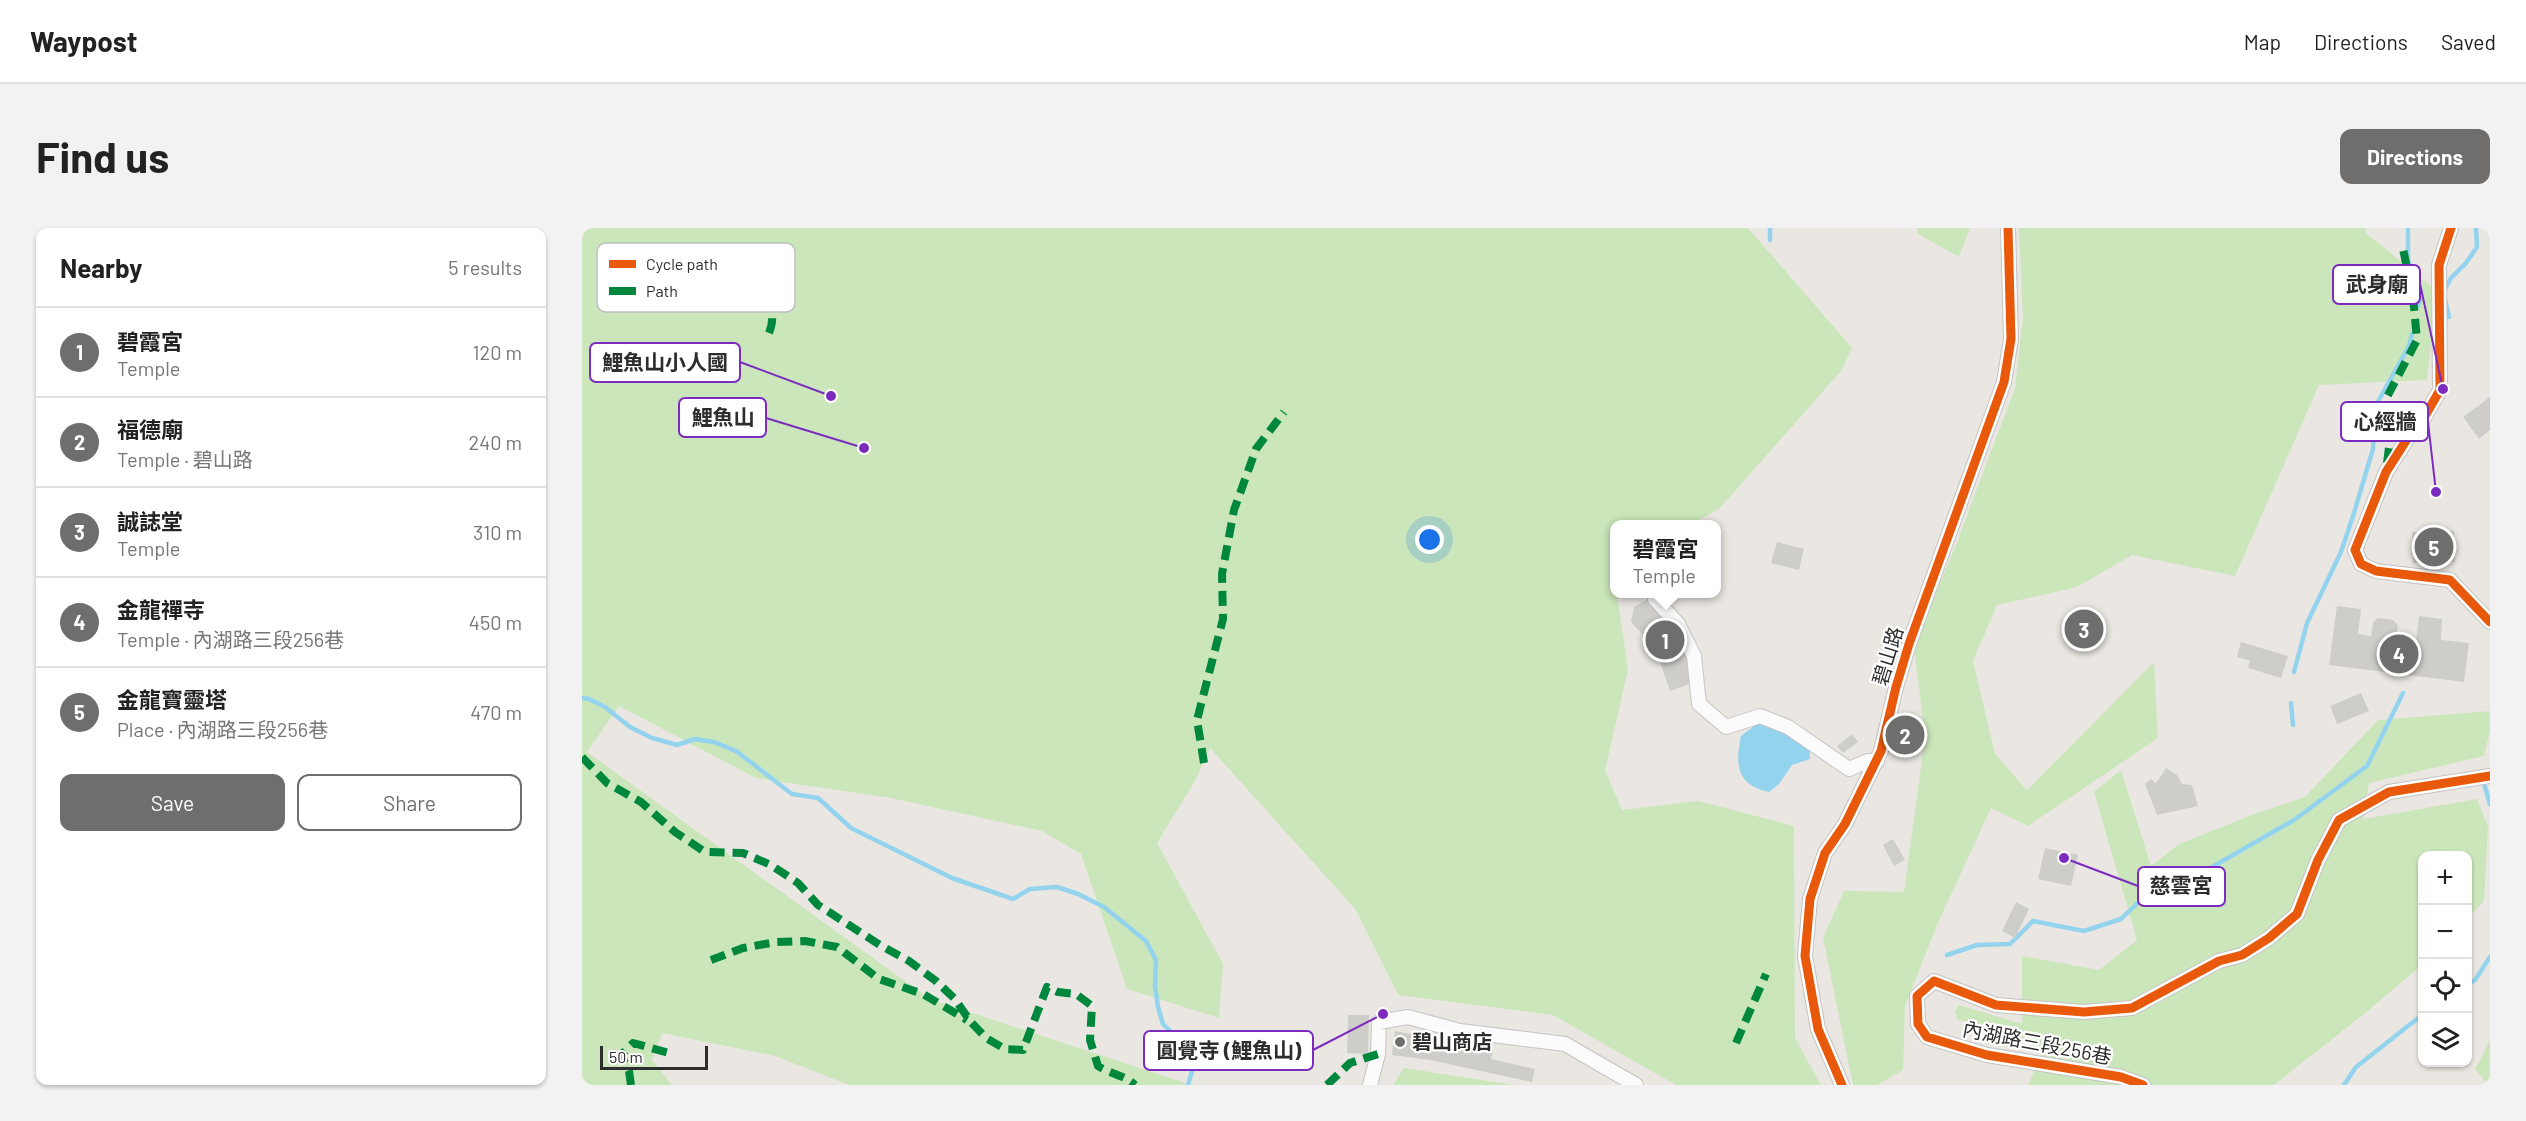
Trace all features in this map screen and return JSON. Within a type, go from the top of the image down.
[{"type":"street","name":"碧山路","points":[[1842,1085],[1818,1029],[1805,956],[1810,899],[1825,853],[1845,824],[1877,761],[1909,644],[2004,382],[2012,339],[2008,228]]},
{"type":"street","points":[[2451,228],[2439,265],[2440,390],[2418,428],[2409,436],[2386,472],[2355,550],[2361,564],[2376,571],[2450,580],[2490,622]]},
{"type":"street","points":[[1654,599],[1678,624],[1694,656],[1699,704],[1726,727],[1760,716],[1788,726],[1849,769],[1868,761],[1877,761]]},
{"type":"street","name":"內湖路三段256巷","points":[[2143,1085],[2121,1077],[1987,1055],[1927,1037],[1918,1024],[1917,996],[1934,981],[1996,1005],[2084,1012],[2132,1008],[2219,961],[2242,955],[2269,938],[2297,914],[2318,860],[2339,820],[2389,792],[2490,776]]},
{"type":"street","points":[[1370,1085],[1378,1054],[1379,1022],[1408,1017],[1460,1031],[1564,1044],[1636,1085]]},
{"type":"green space","points":[[582,228],[1748,228],[1852,348],[1841,371],[1719,509],[1698,520],[1610,520],[1610,598],[1618,598],[1628,670],[1605,770],[1622,810],[1698,801],[1794,826],[1795,1038],[1821,1085],[1676,1085],[1553,1015],[1398,995],[1356,910],[1210,748],[1196,779],[1157,843],[1223,964],[1219,1018],[1127,989],[1081,854],[1042,831],[891,798],[756,778],[619,706],[587,752],[930,999],[1191,1085],[849,1085],[775,1056],[662,1033],[652,1060],[672,1085],[582,1085]]},
{"type":"green space","points":[[1917,228],[1970,228],[1959,257],[1918,234]]},
{"type":"green space","points":[[2019,228],[2366,228],[2366,233],[2437,291],[2427,380],[2319,385],[2235,576],[2132,555],[2077,587],[1997,605],[1973,661],[1995,754],[2027,790],[2154,662],[2158,738],[2028,826],[1991,808],[1937,925],[1905,1006],[1903,1070],[1877,1085],[1853,1085],[1823,938],[1844,891],[1904,892],[1925,737],[1914,646],[1955,547],[2015,388],[2023,317]]},
{"type":"green space","points":[[2490,711],[2490,731],[2484,756],[2369,783],[2364,819],[2477,799],[2488,827],[2484,901],[2472,914],[2472,851],[2418,851],[2418,968],[2274,1085],[2028,1085],[2044,1048],[1957,1019],[1955,1011],[1959,1005],[2022,1024],[2022,956],[2099,970],[2137,940],[2094,792],[2121,770],[2151,866],[2179,844],[2305,797],[2378,720]]},
{"type":"green space","points":[[2490,1040],[2490,1085],[2488,1085],[2475,1069]]},
{"type":"green space","points":[[1404,1068],[1514,1085],[1393,1085]]},
{"type":"water","points":[[1758,723],[1780,724],[1809,741],[1810,759],[1792,765],[1779,784],[1769,792],[1750,784],[1740,772],[1738,756],[1741,736]]},
{"type":"building","points":[[2490,397],[2490,430],[2479,439],[2463,417]]},
{"type":"building","points":[[2454,531],[2455,562],[2413,563],[2412,532]]},
{"type":"building","points":[[1777,542],[1804,549],[1799,570],[1771,563]]},
{"type":"building","points":[[1650,598],[1677,632],[1690,654],[1695,682],[1670,691],[1655,648],[1631,622],[1634,607]]},
{"type":"building","points":[[2337,606],[2361,609],[2358,634],[2371,636],[2373,622],[2378,618],[2393,620],[2396,623],[2398,626],[2396,638],[2416,641],[2419,616],[2442,619],[2441,640],[2469,643],[2464,682],[2329,665]]},
{"type":"building","points":[[2241,642],[2288,656],[2281,678],[2248,668],[2250,661],[2237,657]]},
{"type":"building","points":[[2361,693],[2369,711],[2337,724],[2330,706]]},
{"type":"building","points":[[1852,734],[1858,742],[1843,753],[1837,746]]},
{"type":"building","points":[[2166,768],[2177,775],[2182,784],[2192,785],[2198,806],[2157,815],[2145,784],[2151,779],[2156,783]]},
{"type":"building","points":[[1893,839],[1905,860],[1894,866],[1883,845]]},
{"type":"building","points":[[2045,848],[2078,855],[2071,886],[2038,879]]},
{"type":"building","points":[[2016,902],[2029,909],[2015,938],[2002,931]]},
{"type":"building","points":[[1348,1015],[1369,1015],[1368,1054],[1347,1053]]},
{"type":"building","points":[[1395,1031],[1493,1050],[1491,1059],[1535,1069],[1532,1082],[1430,1060],[1392,1055]]},
{"type":"waterway","points":[[1770,228],[1770,240]]},
{"type":"waterway","points":[[2408,228],[2408,259],[2420,301],[2418,306]]},
{"type":"waterway","points":[[2444,291],[2451,278],[2466,263],[2477,247],[2476,228]]},
{"type":"waterway","points":[[2445,299],[2449,317]]},
{"type":"waterway","points":[[2294,672],[2307,623],[2341,552],[2354,513],[2373,449],[2375,407],[2409,346],[2412,334]]},
{"type":"waterway","points":[[1947,955],[1977,945],[2010,944],[2033,921],[2084,931],[2121,919],[2151,890],[2200,874],[2294,820],[2367,766],[2403,693]]},
{"type":"waterway","points":[[582,698],[605,707],[630,727],[652,738],[677,745],[695,739],[714,742],[736,751],[792,794],[818,798],[851,828],[952,878],[1013,899],[1030,889],[1057,887],[1104,907],[1146,941],[1156,960],[1155,986],[1158,1007],[1163,1024],[1181,1042],[1193,1068],[1188,1085]]},
{"type":"waterway","points":[[2291,703],[2293,725]]},
{"type":"waterway","points":[[2483,780],[2490,804]]},
{"type":"waterway","points":[[2472,982],[2490,957]]},
{"type":"waterway","points":[[2344,1085],[2356,1067],[2418,1018]]},
{"type":"marked path","points":[[2387,463],[2393,417],[2387,397],[2417,340],[2413,296],[2403,249]]},
{"type":"marked path","points":[[769,333],[772,312]]},
{"type":"marked path","points":[[1204,763],[1197,720],[1223,619],[1222,574],[1234,510],[1256,449],[1284,412]]},
{"type":"marked path","points":[[582,757],[607,783],[641,802],[675,832],[705,852],[743,853],[771,865],[798,883],[818,905],[909,961],[936,981],[955,999],[970,1021],[986,1038],[1005,1049],[1023,1050],[1047,987],[1058,992],[1076,994],[1092,1006],[1090,1040],[1098,1066],[1135,1085]]},
{"type":"marked path","points":[[711,960],[743,948],[776,942],[805,941],[837,947],[879,979],[923,994],[967,1020]]},
{"type":"marked path","points":[[1736,1043],[1766,974]]},
{"type":"marked path","points":[[631,1085],[629,1071],[621,1055],[633,1043],[669,1053]]},
{"type":"marked path","points":[[1327,1085],[1350,1063],[1378,1054]]},
{"type":"cycle path","points":[[1842,1085],[1818,1029],[1805,956],[1810,899],[1825,853],[1845,824],[1881,751],[1909,644],[2004,382],[2011,339],[2008,228]]},
{"type":"cycle path","points":[[2451,228],[2439,265],[2440,390],[2418,428],[2409,436],[2386,472],[2355,550],[2361,564],[2376,571],[2450,580],[2490,622]]},
{"type":"cycle path","points":[[2143,1085],[2121,1077],[1987,1055],[1927,1037],[1918,1024],[1917,996],[1934,981],[1996,1005],[2084,1012],[2132,1008],[2219,961],[2242,955],[2269,938],[2297,914],[2318,860],[2339,820],[2389,792],[2490,776]]},
{"type":"place","name":"武身廟","points":[[2443,389]]},
{"type":"place","name":"鯉魚山小人國","points":[[831,396]]},
{"type":"place","name":"鯉魚山","points":[[864,448]]},
{"type":"place","name":"心經牆","points":[[2436,492]]},
{"type":"place","name":"金龍寶靈塔","points":[[2434,547]]},
{"type":"place","name":"誠誌堂","points":[[2084,629]]},
{"type":"place","name":"碧霞宮","points":[[1665,640]]},
{"type":"place","name":"金龍禪寺","points":[[2399,654]]},
{"type":"place","name":"福德廟","points":[[1905,735]]},
{"type":"place","name":"慈雲宮","points":[[2064,858]]},
{"type":"place","name":"圓覺寺 (鯉魚山)","points":[[1383,1014]]},
{"type":"place","name":"碧山商店","points":[[1400,1042]]}]
